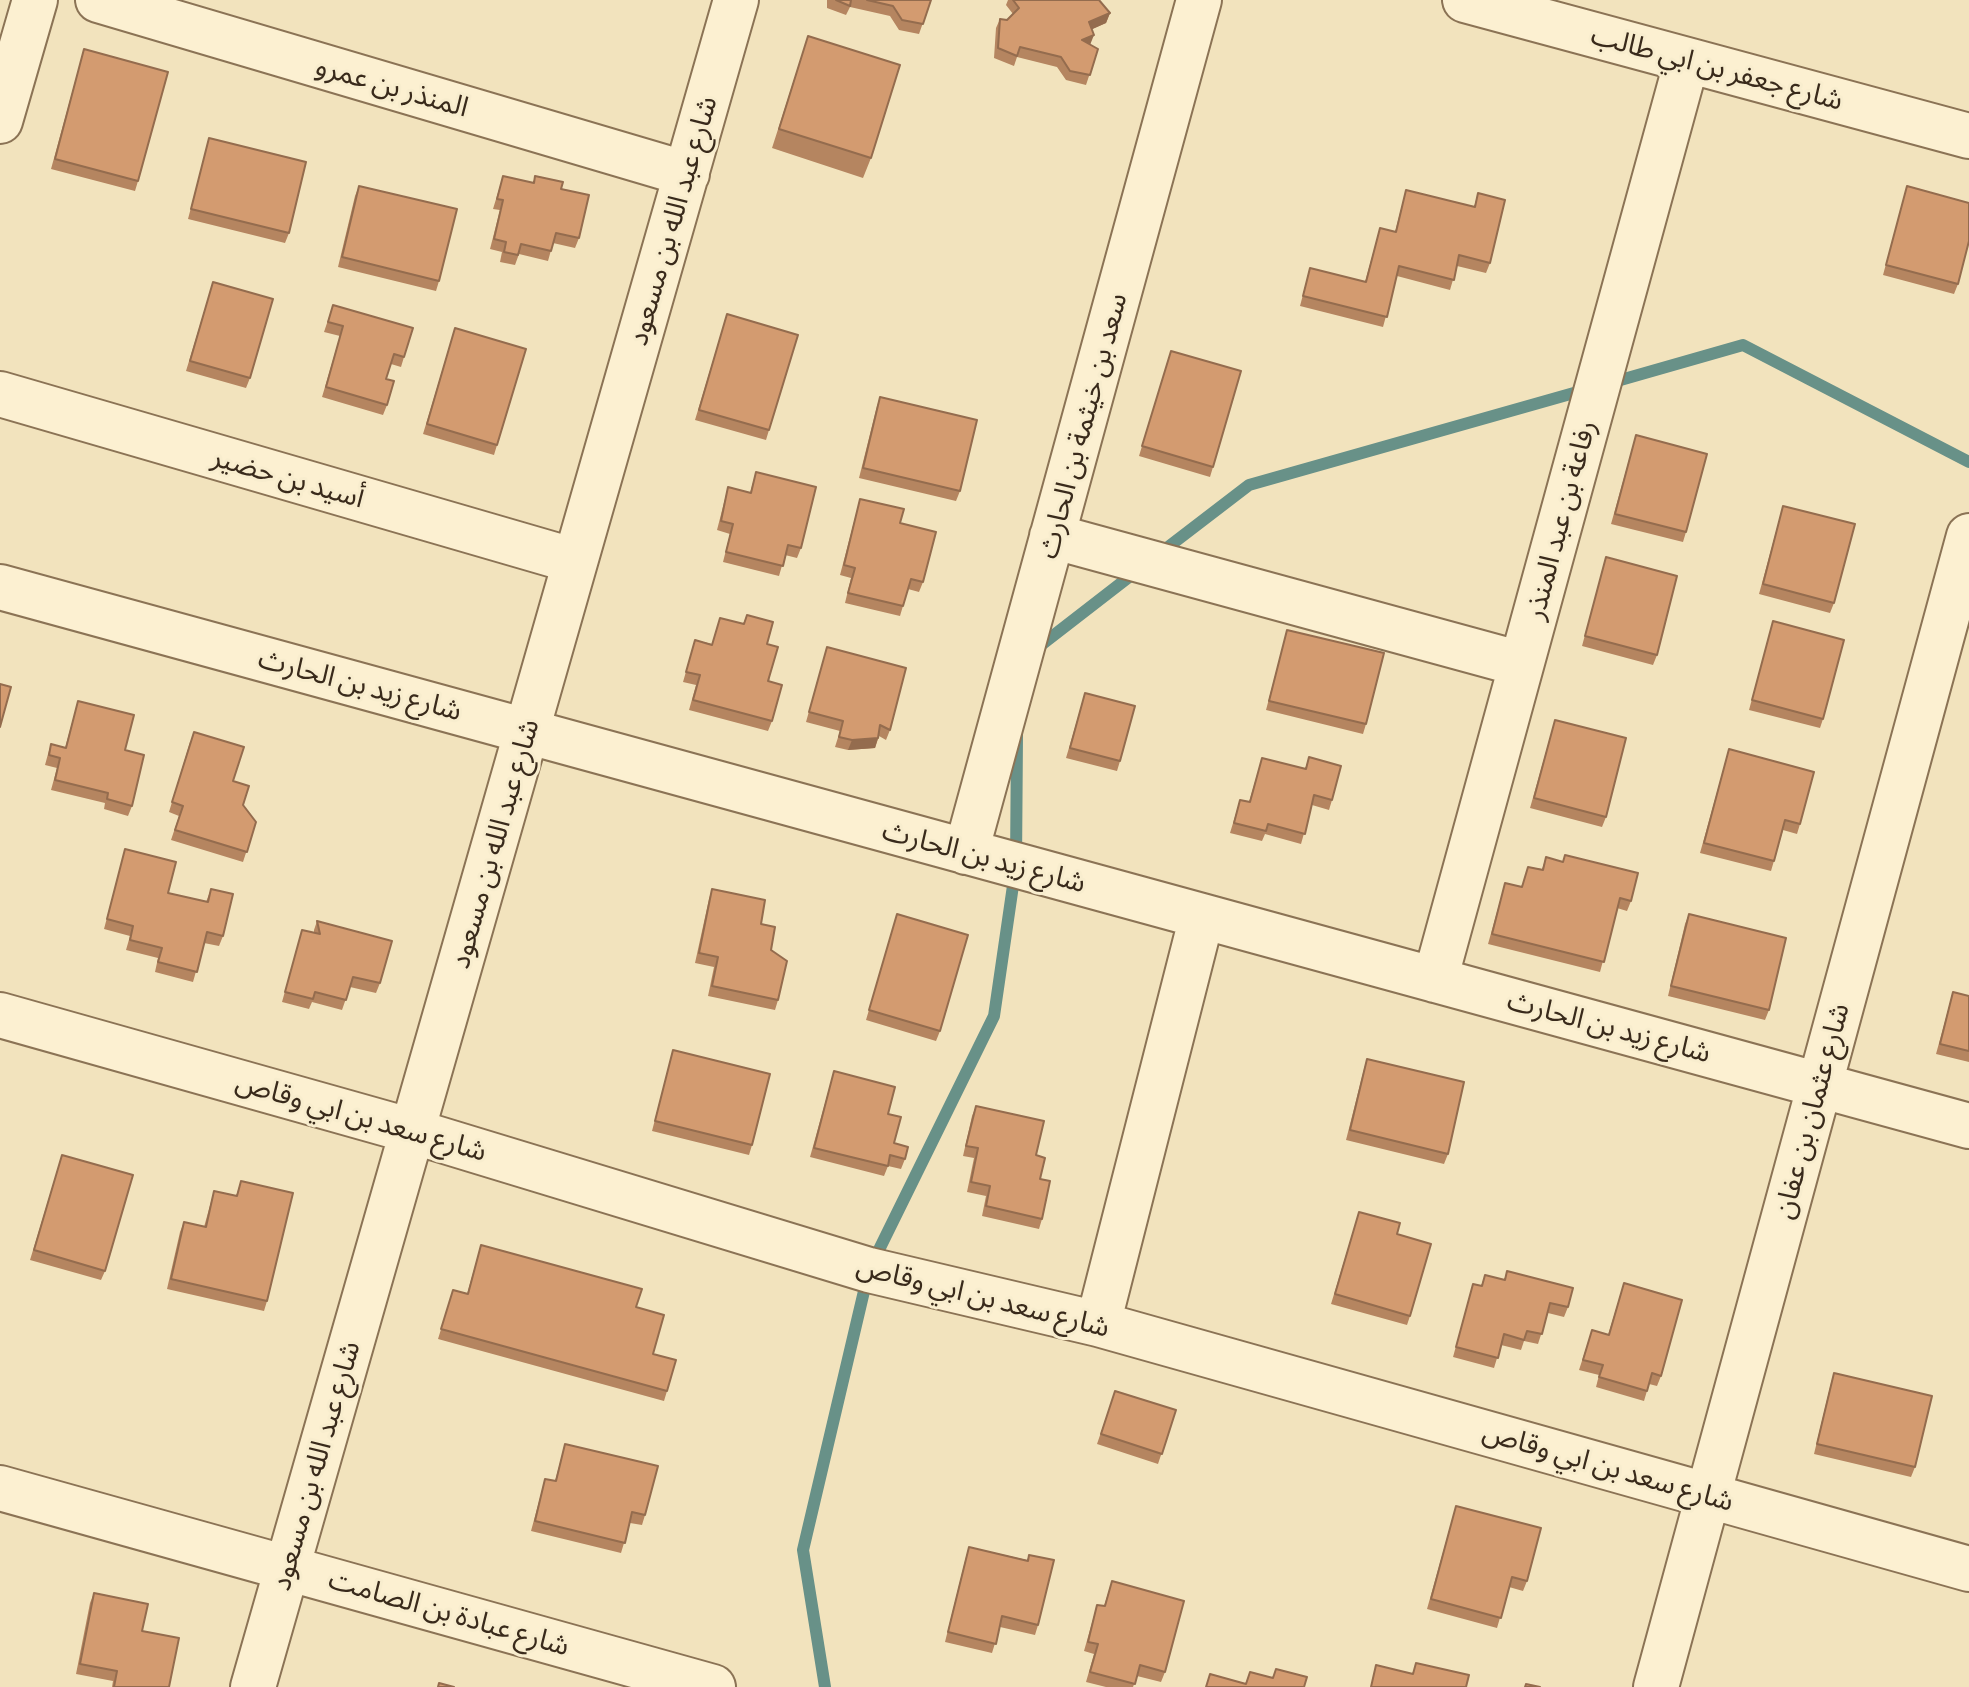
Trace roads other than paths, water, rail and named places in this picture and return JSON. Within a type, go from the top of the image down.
[{"type":"street","name":"المنذر بن عمرو","points":[[98,0],[687,174]]},
{"type":"street","name":"شارع عبد الله بن مسعود","points":[[253,1687],[736,0]]},
{"type":"street","name":"سعد بن خيثمة بن الحارث","points":[[966,852],[1199,0]]},
{"type":"street","name":"شارع جعفر بن ابي طالب","points":[[1465,0],[1969,136]]},
{"type":"street","points":[[0,121],[19,25]]},
{"type":"street","name":"رفاعة بن عبد المنذر","points":[[1435,980],[1687,60]]},
{"type":"street","name":"أسيد بن حضير","points":[[0,394],[575,561]]},
{"type":"street","points":[[1052,536],[1521,664]]},
{"type":"street","name":"شارع عثمان بن عفان","points":[[1656,1687],[1969,536]]},
{"type":"street","name":"شارع زيد بن الحارث","points":[[0,587],[1969,1126]]},
{"type":"street","points":[[1098,1324],[1202,916]]},
{"type":"street","name":"شارع سعد بن ابي وقاص","points":[[0,1015],[412,1131],[869,1270],[1098,1324],[1969,1569]]},
{"type":"street","name":"شارع عبادة بن الصامت","points":[[0,1488],[287,1568],[650,1679],[713,1687]]},
{"type":"waterway","points":[[1610,383],[1743,345],[1969,462]]},
{"type":"waterway","points":[[1159,554],[1249,485],[1588,389]]},
{"type":"waterway","points":[[1036,649],[1138,570]]},
{"type":"waterway","points":[[825,1687],[803,1550],[869,1270],[994,1016],[1016,865],[1017,735]]}]
